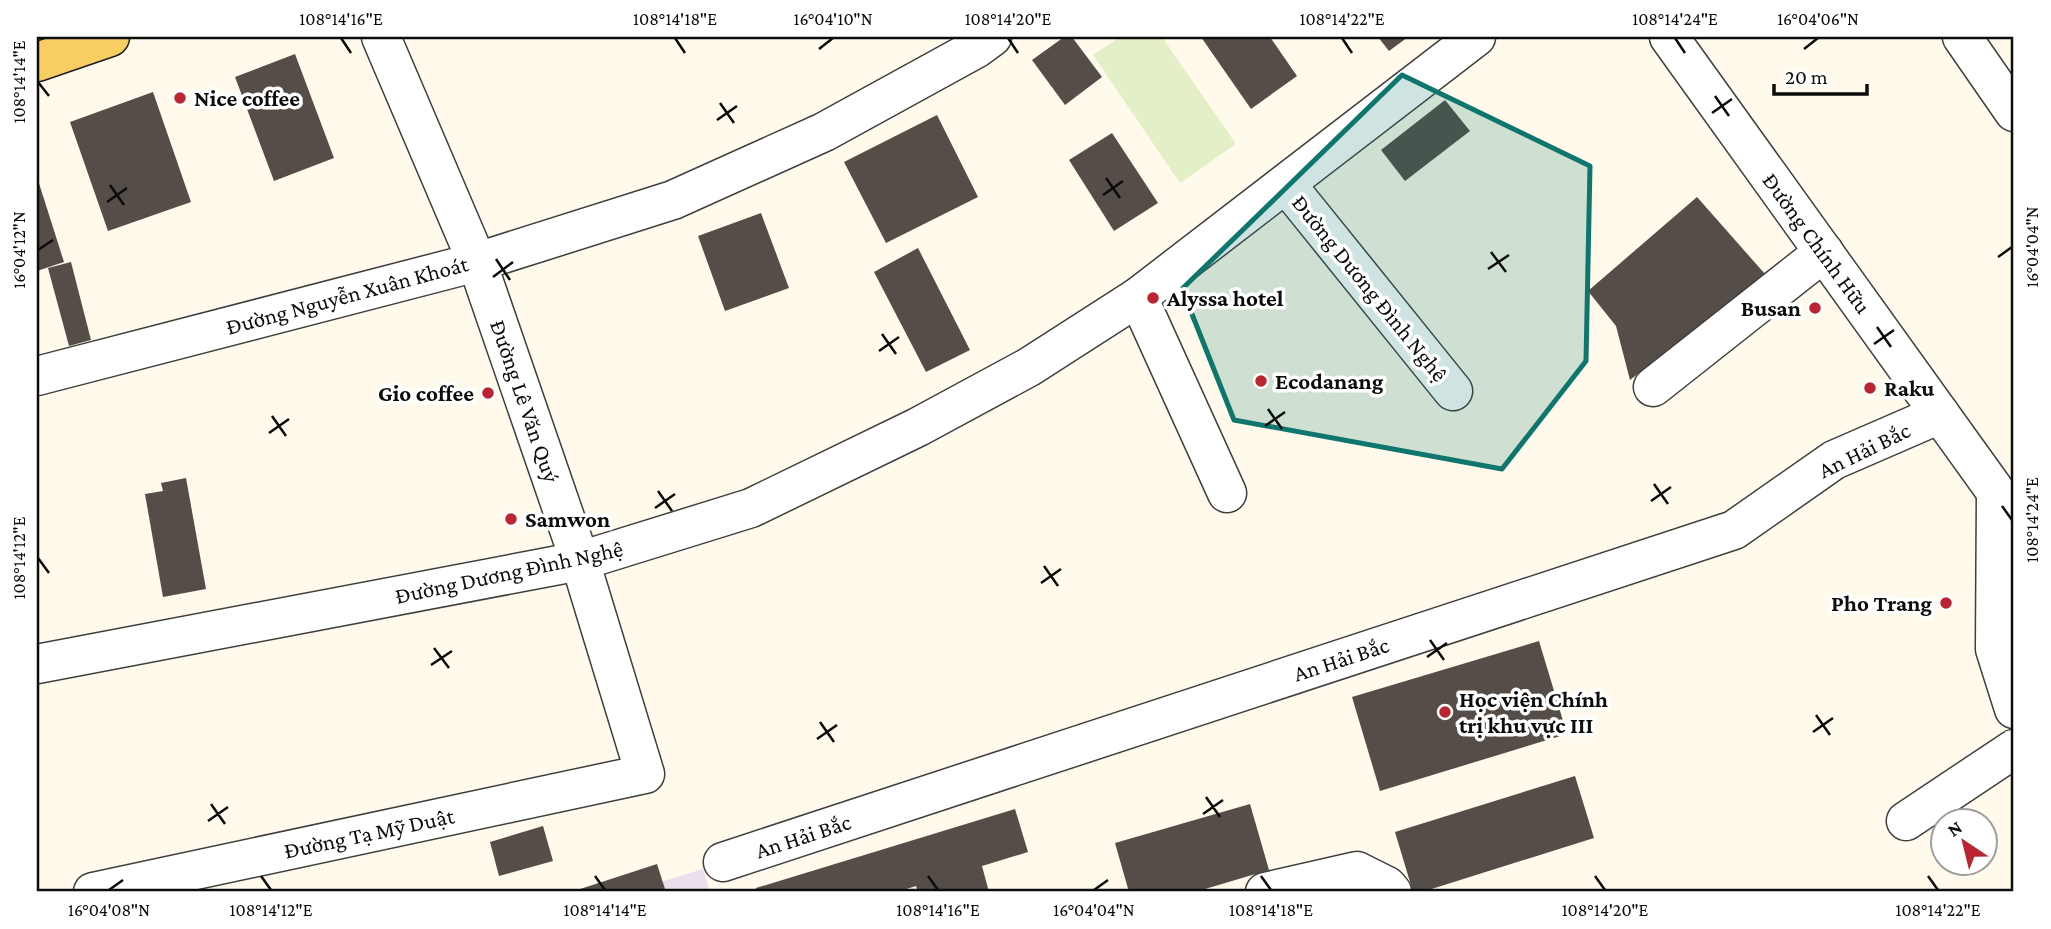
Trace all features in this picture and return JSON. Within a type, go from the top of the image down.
[{"type":"main road","points":[[37,62],[110,37]]},
{"type":"street","name":"Đường Lê Văn Quý","points":[[381,37],[477,262],[580,561],[645,774]]},
{"type":"street","name":"Đường Nguyễn Xuân Khoát","points":[[37,376],[477,262],[673,200],[824,132],[977,48],[992,37]]},
{"type":"street","name":"Đường Dương Đình Nghệ","points":[[37,664],[580,561],[751,508],[918,427],[1030,367],[1138,297],[1476,37]]},
{"type":"street","name":"Đường Chính Hữu","points":[[1669,37],[2005,504]]},
{"type":"street","points":[[1962,37],[2014,112]]},
{"type":"street","name":"Đường Dương Đình Nghệ","points":[[1286,184],[1453,391]]},
{"type":"street","points":[[1653,387],[1824,252]]},
{"type":"street","points":[[1138,297],[1227,493]]},
{"type":"street","name":"An Hải Bắc","points":[[723,862],[1734,530],[1833,460],[1940,414]]},
{"type":"street","points":[[2005,504],[1995,649],[2014,709]]},
{"type":"street","points":[[1906,821],[2014,750]]},
{"type":"street","name":"Đường Tạ Mỹ Duật","points":[[93,892],[645,774]]},
{"type":"street","points":[[1265,892],[1357,871],[1387,886],[1392,892]]},
{"type":"highlighted area","points":[[1402,75],[1590,166],[1586,361],[1502,469],[1234,420],[1182,289]]},
{"type":"shaded area","points":[[703,869],[710,892],[627,892]]},
{"type":"green space","points":[[1120,37],[1162,37],[1236,144],[1180,183],[1093,55]]},
{"type":"building","points":[[1064,37],[1072,37],[1102,77],[1065,105],[1032,60]]},
{"type":"building","points":[[1201,37],[1270,37],[1297,76],[1251,109]]},
{"type":"building","points":[[1378,37],[1408,37],[1389,51]]},
{"type":"building","points":[[295,54],[334,158],[274,181],[235,77]]},
{"type":"building","points":[[153,92],[191,202],[108,231],[70,122]]},
{"type":"building","points":[[1445,100],[1470,131],[1405,181],[1381,150]]},
{"type":"building","points":[[937,115],[978,197],[886,243],[844,162]]},
{"type":"building","points":[[1112,133],[1158,203],[1114,231],[1069,160]]},
{"type":"building","points":[[37,177],[64,262],[37,271]]},
{"type":"building","points":[[1697,197],[1765,274],[1630,380],[1616,326],[1588,291]]},
{"type":"building","points":[[761,213],[789,288],[725,311],[698,236]]},
{"type":"building","points":[[918,248],[970,350],[926,372],[874,272]]},
{"type":"building","points":[[71,262],[91,340],[69,346],[48,268]]},
{"type":"building","points":[[186,478],[206,589],[163,597],[145,494],[163,491],[161,483]]},
{"type":"building","points":[[1539,641],[1567,734],[1380,791],[1352,697]]},
{"type":"building","points":[[1575,776],[1594,838],[1422,892],[1413,892],[1395,832]]},
{"type":"building","points":[[1250,804],[1269,870],[1195,892],[1129,892],[1115,843]]},
{"type":"building","points":[[1015,809],[1028,852],[982,866],[989,892],[918,892],[916,886],[897,892],[757,892],[756,888]]},
{"type":"building","points":[[543,826],[553,861],[499,876],[490,842]]},
{"type":"building","points":[[657,864],[666,892],[571,892]]},
{"type":"place","name":"Nice coffee","points":[[180,98]]},
{"type":"place","name":"Alyssa hotel","points":[[1153,298]]},
{"type":"place","name":"Busan","points":[[1815,308]]},
{"type":"place","name":"Ecodanang","points":[[1261,381]]},
{"type":"place","name":"Raku","points":[[1870,388]]},
{"type":"place","name":"Gio coffee","points":[[488,393]]},
{"type":"place","name":"Samwon","points":[[511,519]]},
{"type":"place","name":"Pho Trang","points":[[1946,603]]},
{"type":"place","name":"Học viện Chính trị khu vực III","points":[[1445,712]]}]
